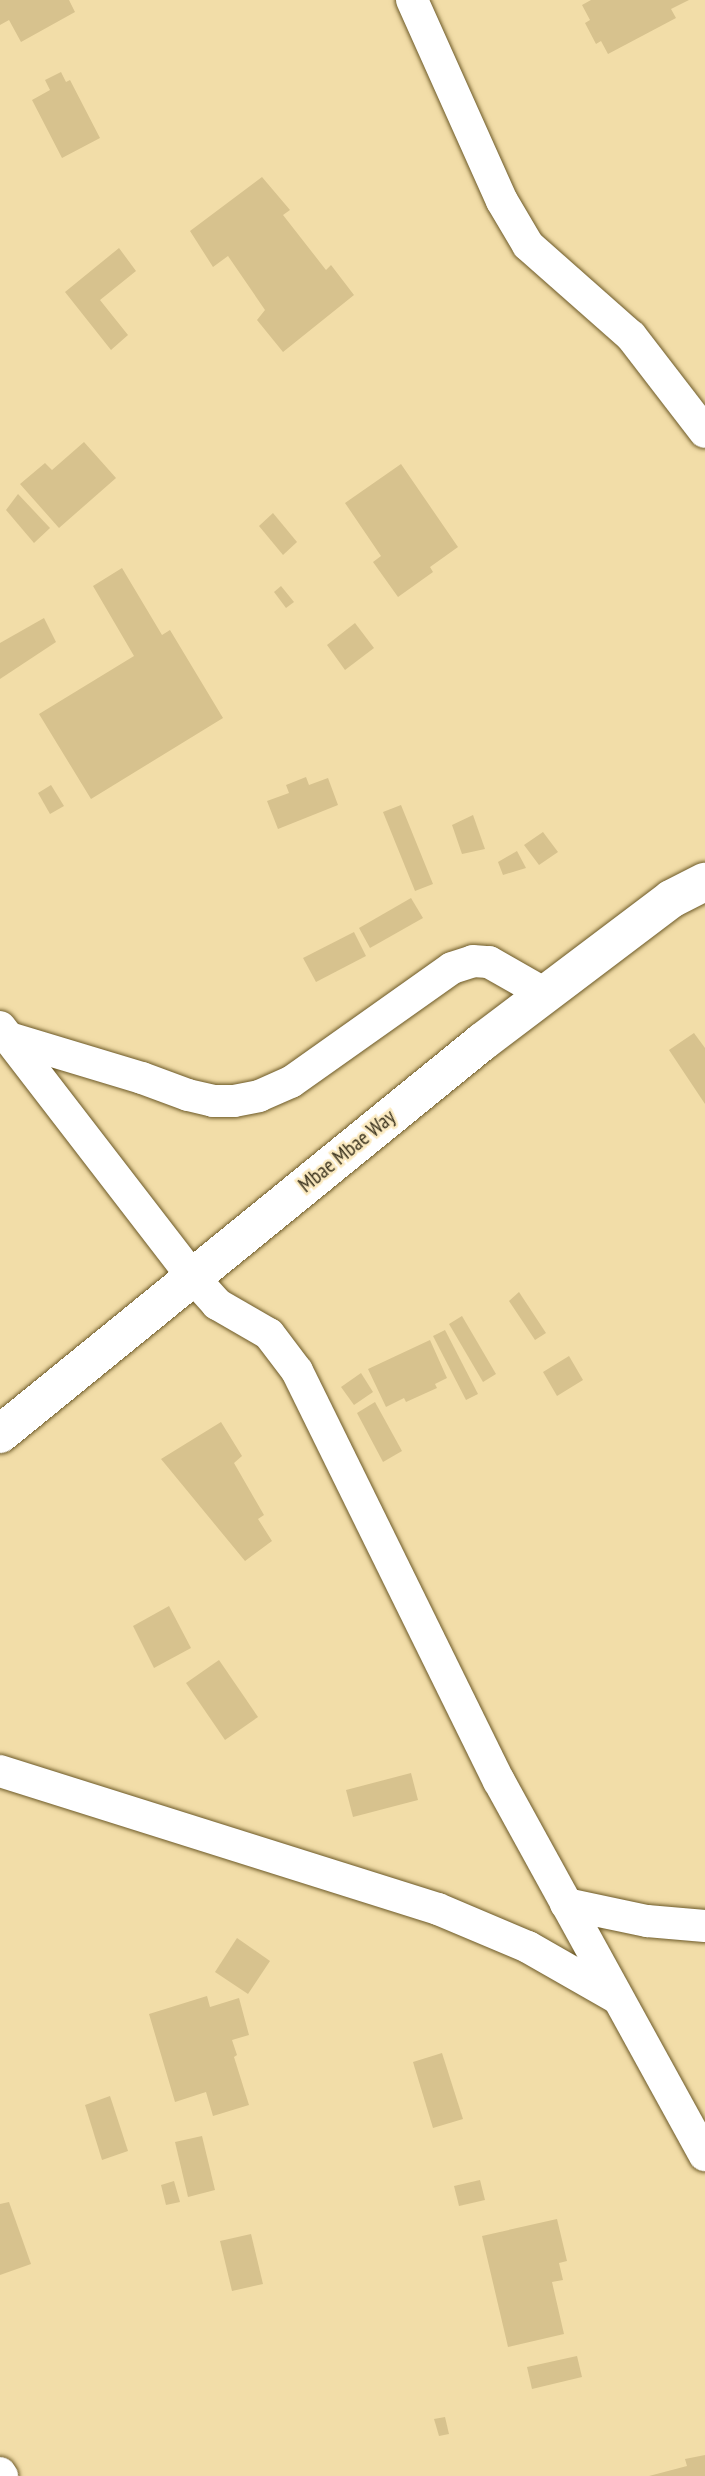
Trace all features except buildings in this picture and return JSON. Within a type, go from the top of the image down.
[{"type":"street","points":[[412,0],[502,201],[528,245],[631,335],[705,432]]},
{"type":"street","name":"Mbae Mbae Way","points":[[0,1434],[192,1276],[545,994],[671,899],[705,882]]},
{"type":"street","points":[[3,1032],[188,1095],[213,1101],[234,1101],[259,1096],[290,1082],[452,968],[473,961],[489,962],[545,994]]},
{"type":"street","points":[[3,1032],[192,1276],[217,1304],[269,1334],[297,1371],[499,1782],[705,2155]]},
{"type":"street","points":[[0,1771],[438,1909],[528,1947],[619,1999]]},
{"type":"street","points":[[566,1904],[647,1921],[705,1926]]}]
